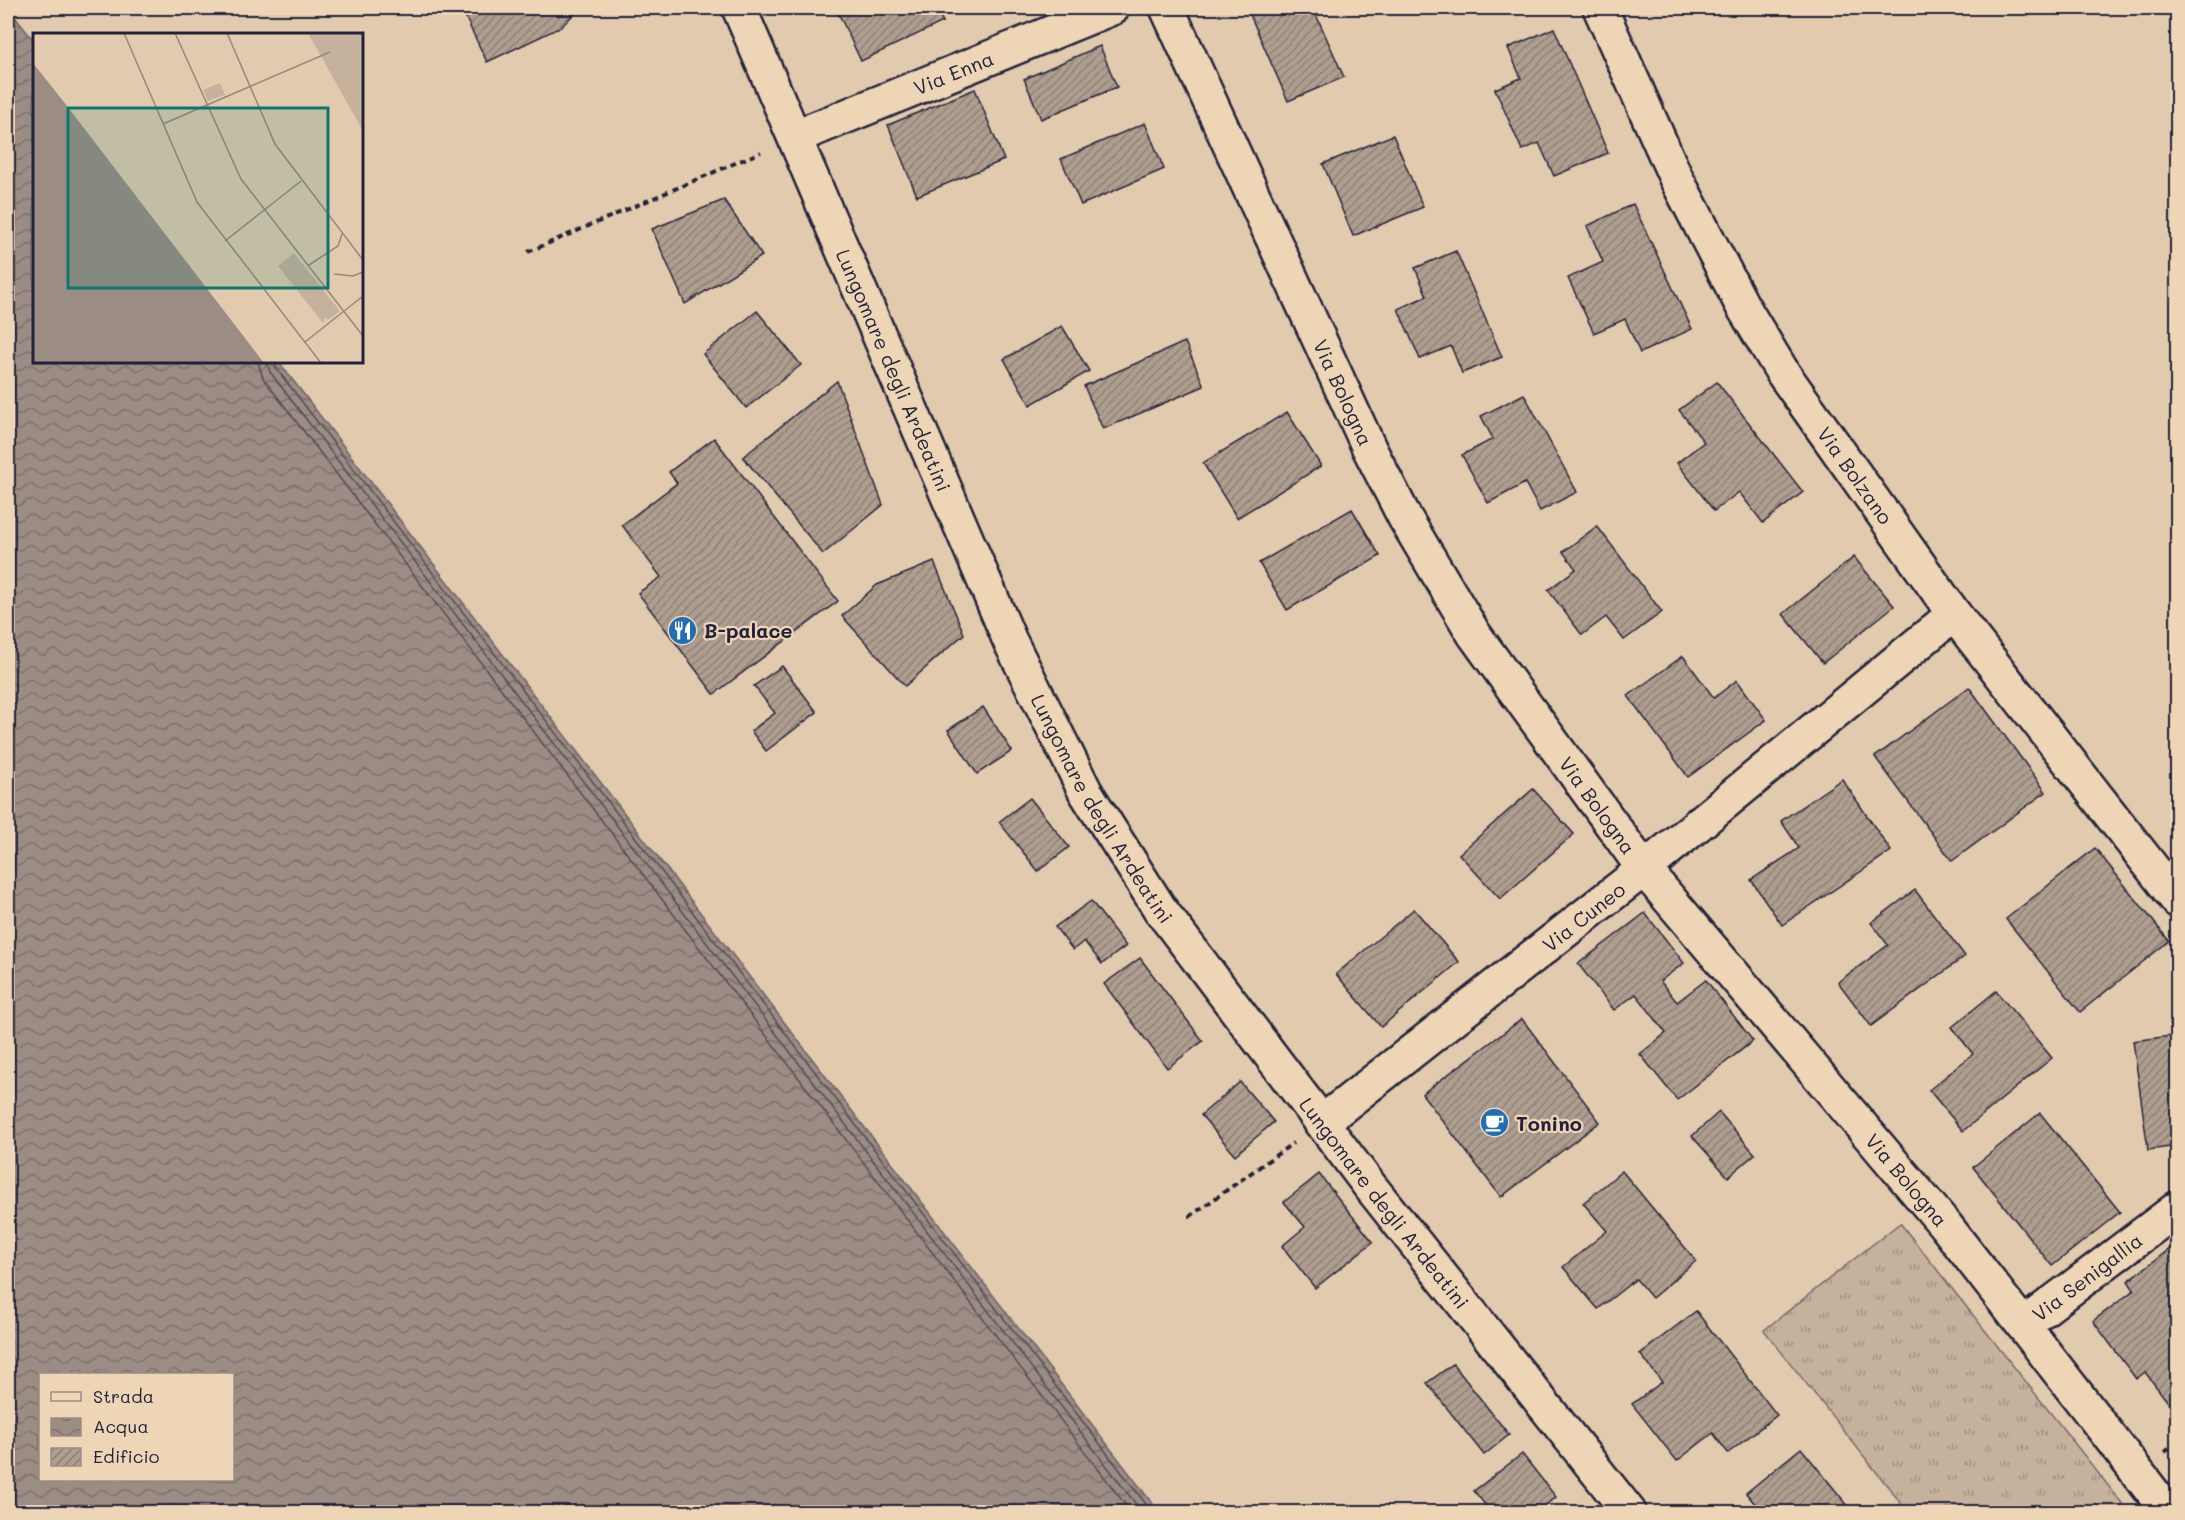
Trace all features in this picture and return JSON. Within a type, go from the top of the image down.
[{"type":"street","name":"Lungomare degli Ardeatini","points":[[739,8],[1014,650],[1085,791],[1142,883],[1322,1123],[1629,1512]]},
{"type":"street","name":"Via Enna","points":[[795,137],[1112,8]]},
{"type":"street","name":"Via Bologna","points":[[1167,8],[1370,450],[1405,518],[1451,598],[1490,658],[1644,868],[1946,1226],[2168,1512]]},
{"type":"street","name":"Via Bolzano","points":[[1600,8],[1676,178],[1742,305],[1809,413],[1954,614],[2178,902]]},
{"type":"street","name":"Via Cuneo","points":[[1322,1123],[1644,868],[1954,614]]},
{"type":"street","name":"Via Senigallia","points":[[2023,1325],[2178,1208]]},
{"type":"path","points":[[528,252],[795,137]]},
{"type":"path","points":[[1189,1217],[1322,1123]]},
{"type":"green space","points":[[1900,1223],[2129,1512],[1908,1512],[1764,1330]]},
{"type":"water","points":[[8,8],[33,40],[33,363],[280,363],[1159,1512],[8,1512]]},
{"type":"building","points":[[461,8],[580,8],[561,27],[487,62]]},
{"type":"building","points":[[836,8],[936,8],[943,22],[861,61]]},
{"type":"building","points":[[1247,8],[1313,8],[1344,77],[1288,101]]},
{"type":"building","points":[[1554,28],[1608,153],[1554,176],[1539,143],[1522,150],[1495,89],[1521,78],[1508,48]]},
{"type":"building","points":[[1100,46],[1117,87],[1041,119],[1024,79]]},
{"type":"building","points":[[975,89],[1004,160],[917,196],[888,125]]},
{"type":"building","points":[[1145,123],[1164,169],[1081,205],[1061,159]]},
{"type":"building","points":[[1393,135],[1423,207],[1353,236],[1323,164]]},
{"type":"building","points":[[724,200],[762,256],[685,304],[652,229]]},
{"type":"building","points":[[1633,204],[1692,329],[1640,353],[1625,319],[1594,333],[1568,278],[1603,262],[1587,226]]},
{"type":"building","points":[[1456,251],[1502,357],[1462,373],[1451,346],[1420,359],[1398,309],[1427,296],[1415,268]]},
{"type":"building","points":[[757,311],[801,365],[746,408],[703,354]]},
{"type":"building","points":[[1062,326],[1089,371],[1030,405],[1004,359]]},
{"type":"building","points":[[1185,342],[1204,386],[1103,429],[1084,386]]},
{"type":"building","points":[[837,381],[883,505],[823,554],[743,457]]},
{"type":"building","points":[[1717,382],[1803,492],[1763,523],[1739,492],[1714,511],[1677,463],[1704,442],[1679,410]]},
{"type":"building","points":[[1524,394],[1577,492],[1540,511],[1525,483],[1488,503],[1462,455],[1493,439],[1481,416]]},
{"type":"building","points":[[1287,412],[1321,466],[1237,518],[1203,463]]},
{"type":"building","points":[[714,438],[838,601],[714,694],[638,593],[661,577],[622,525],[677,483],[669,472]]},
{"type":"building","points":[[1352,509],[1380,556],[1287,610],[1259,563]]},
{"type":"building","points":[[1597,526],[1662,612],[1624,640],[1606,617],[1582,635],[1548,590],[1576,569],[1563,552]]},
{"type":"building","points":[[1854,557],[1894,606],[1823,663],[1783,614]]},
{"type":"building","points":[[934,562],[964,634],[905,686],[842,616],[877,585]]},
{"type":"building","points":[[1683,656],[1714,698],[1737,680],[1766,720],[1688,777],[1628,696]]},
{"type":"building","points":[[782,666],[817,712],[766,751],[751,731],[775,713],[754,686]]},
{"type":"building","points":[[1969,687],[2046,792],[1952,861],[1875,757]]},
{"type":"building","points":[[983,707],[1012,751],[977,774],[948,730]]},
{"type":"building","points":[[1842,779],[1891,851],[1782,925],[1751,880],[1799,848],[1781,821]]},
{"type":"building","points":[[1533,789],[1574,834],[1500,899],[1459,854]]},
{"type":"building","points":[[1030,798],[1069,847],[1038,871],[999,822]]},
{"type":"building","points":[[2095,848],[2169,941],[2080,1012],[2006,919]]},
{"type":"building","points":[[1915,890],[1965,956],[1871,1026],[1838,982],[1888,945],[1871,923]]},
{"type":"building","points":[[1091,901],[1126,946],[1102,964],[1084,941],[1073,950],[1055,927]]},
{"type":"building","points":[[1414,909],[1459,962],[1381,1027],[1336,974]]},
{"type":"building","points":[[1645,913],[1684,963],[1660,981],[1677,1002],[1706,980],[1753,1041],[1677,1100],[1640,1054],[1666,1033],[1636,994],[1614,1010],[1578,964]]},
{"type":"building","points":[[1140,958],[1203,1041],[1167,1068],[1104,984]]},
{"type":"building","points":[[1996,991],[2052,1058],[1963,1131],[1929,1090],[1973,1054],[1952,1027]]},
{"type":"building","points":[[1522,1019],[1600,1122],[1501,1197],[1422,1094]]},
{"type":"building","points":[[2178,1035],[2178,1146],[2148,1150],[2133,1041]]},
{"type":"building","points":[[1240,1082],[1274,1122],[1235,1155],[1201,1115]]},
{"type":"building","points":[[1719,1112],[1755,1154],[1728,1177],[1692,1136]]},
{"type":"building","points":[[2040,1113],[2120,1212],[2052,1266],[1973,1167]]},
{"type":"building","points":[[1622,1171],[1696,1261],[1652,1298],[1636,1279],[1598,1309],[1563,1267],[1607,1231],[1583,1203]]},
{"type":"building","points":[[1319,1174],[1373,1242],[1315,1288],[1282,1246],[1305,1227],[1284,1202]]},
{"type":"building","points":[[2171,1248],[2178,1256],[2178,1399],[2170,1405],[2145,1372],[2136,1379],[2093,1321],[2134,1290],[2128,1281]]},
{"type":"building","points":[[1696,1311],[1777,1415],[1728,1453],[1713,1433],[1677,1461],[1632,1404],[1662,1382],[1640,1354]]},
{"type":"building","points":[[1453,1364],[1509,1435],[1484,1455],[1427,1383]]},
{"type":"building","points":[[1801,1448],[1853,1512],[1762,1512],[1746,1493]]},
{"type":"building","points":[[1522,1454],[1556,1497],[1536,1512],[1491,1512],[1474,1491]]},
{"type":"place","name":"B-palace","points":[[683,630]]},
{"type":"place","name":"Tonino","points":[[1495,1123]]}]
